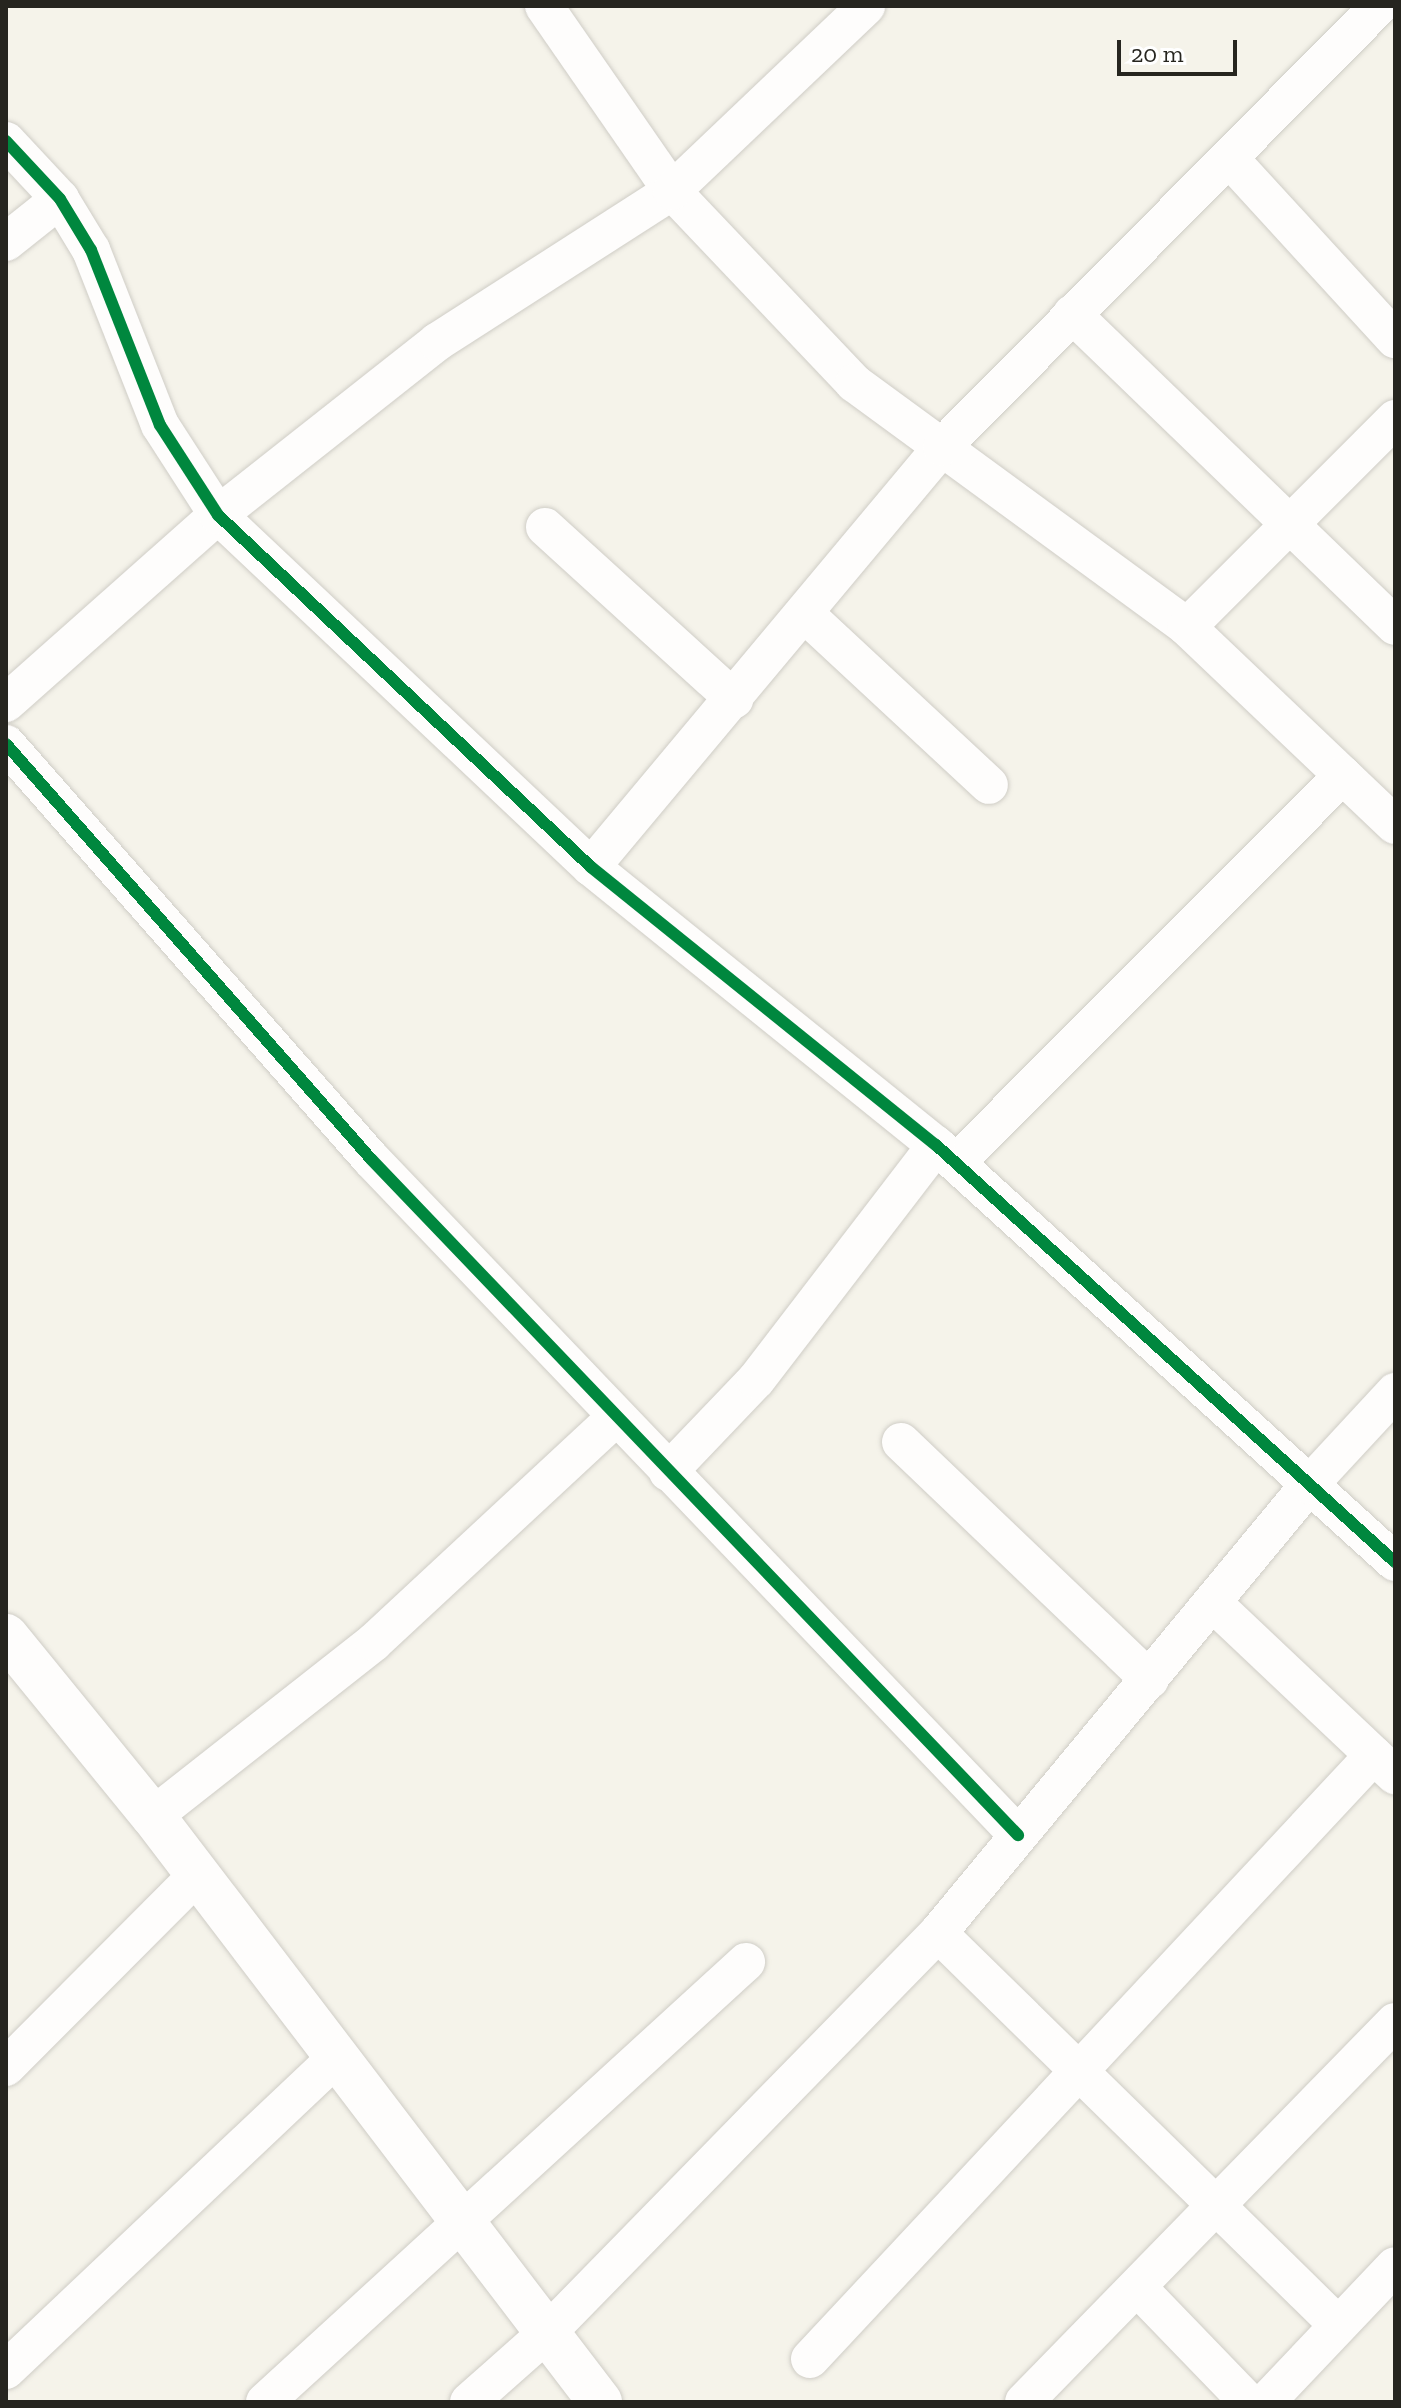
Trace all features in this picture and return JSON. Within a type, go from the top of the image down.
[{"type":"main road","points":[[6,1636],[198,1874],[335,2059],[600,2402]]},
{"type":"street","points":[[544,6],[672,191],[854,383],[1187,627],[1395,825]]},
{"type":"street","points":[[6,703],[218,515],[437,342],[672,191],[866,6]]},
{"type":"street","points":[[591,867],[942,447],[1379,6]]},
{"type":"street","points":[[6,141],[60,199],[91,250],[160,425],[218,515],[591,867],[946,1154],[1395,1562]]},
{"type":"street","points":[[1229,158],[1395,339]]},
{"type":"street","points":[[6,242],[60,199]]},
{"type":"street","points":[[1072,314],[1290,519],[1395,626]]},
{"type":"street","points":[[1187,627],[1290,519],[1395,419]]},
{"type":"street","points":[[545,527],[734,699]]},
{"type":"street","points":[[805,614],[989,785]]},
{"type":"street","points":[[6,744],[371,1159],[615,1418],[1018,1835]]},
{"type":"street","points":[[668,1472],[756,1380],[946,1154],[1343,775]]},
{"type":"street","points":[[469,2402],[547,2333],[938,1933],[1215,1605],[1309,1485],[1395,1392]]},
{"type":"street","points":[[153,1816],[374,1642],[615,1418]]},
{"type":"street","points":[[901,1442],[1150,1680]]},
{"type":"street","points":[[810,2359],[1084,2071],[1385,1765],[1215,1605]]},
{"type":"street","points":[[6,2067],[198,1874]]},
{"type":"street","points":[[938,1933],[1084,2071],[1338,2325]]},
{"type":"street","points":[[265,2402],[460,2220],[746,1962]]},
{"type":"street","points":[[1024,2402],[1395,2022]]},
{"type":"street","points":[[6,2370],[335,2059]]},
{"type":"street","points":[[1266,2402],[1395,2266]]},
{"type":"street","points":[[1138,2288],[1248,2402]]},
{"type":"cycle path","points":[[6,141],[60,199],[91,250],[160,425],[218,515],[591,867],[936,1145],[1395,1562]]},
{"type":"cycle path","points":[[6,744],[371,1159],[1018,1835]]}]
